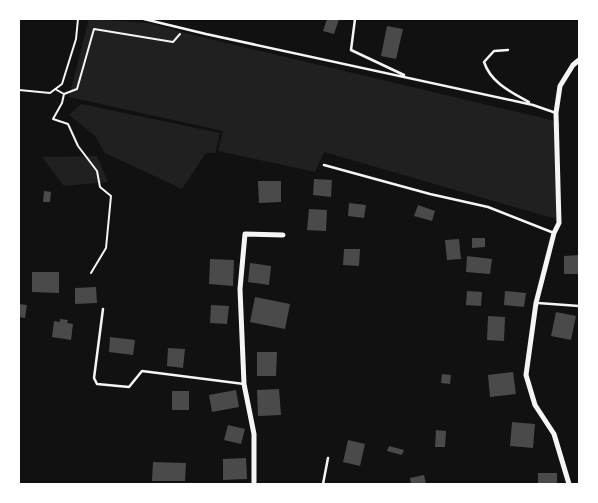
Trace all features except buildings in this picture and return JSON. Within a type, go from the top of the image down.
[{"type":"street","points":[[569,484],[554,434],[535,405],[526,374],[536,303],[554,233],[559,224],[556,113],[560,86],[579,60]]},
{"type":"street","points":[[254,484],[254,434],[244,384],[240,288],[245,234],[283,235]]},
{"type":"lane","points":[[144,19],[533,105],[556,113]]},
{"type":"lane","points":[[355,19],[351,50],[410,78]]},
{"type":"lane","points":[[508,50],[494,52],[484,62],[487,72],[505,89],[533,105]]},
{"type":"lane","points":[[324,165],[430,194],[488,207],[554,233]]},
{"type":"lane","points":[[536,303],[579,306]]},
{"type":"lane","points":[[103,309],[94,378],[97,384],[129,387],[142,372],[244,384]]},
{"type":"lane","points":[[323,484],[328,458]]},
{"type":"path","points":[[19,90],[50,93],[62,84],[76,39],[78,19]]},
{"type":"path","points":[[64,94],[77,89],[94,29],[173,42],[179,37],[184,28]]},
{"type":"path","points":[[55,89],[64,94]]},
{"type":"path","points":[[64,94],[62,103],[53,119],[68,124],[78,146],[97,170],[100,187],[111,196],[106,248],[91,273]]},
{"type":"shaded area","points":[[89,19],[148,23],[560,122],[556,219],[324,152],[315,172],[218,151],[223,131],[69,97]]},
{"type":"shaded area","points":[[81,104],[220,133],[215,153],[206,153],[182,189],[105,153],[95,136],[69,115]]},
{"type":"shaded area","points":[[97,156],[108,182],[64,186],[42,157]]}]
